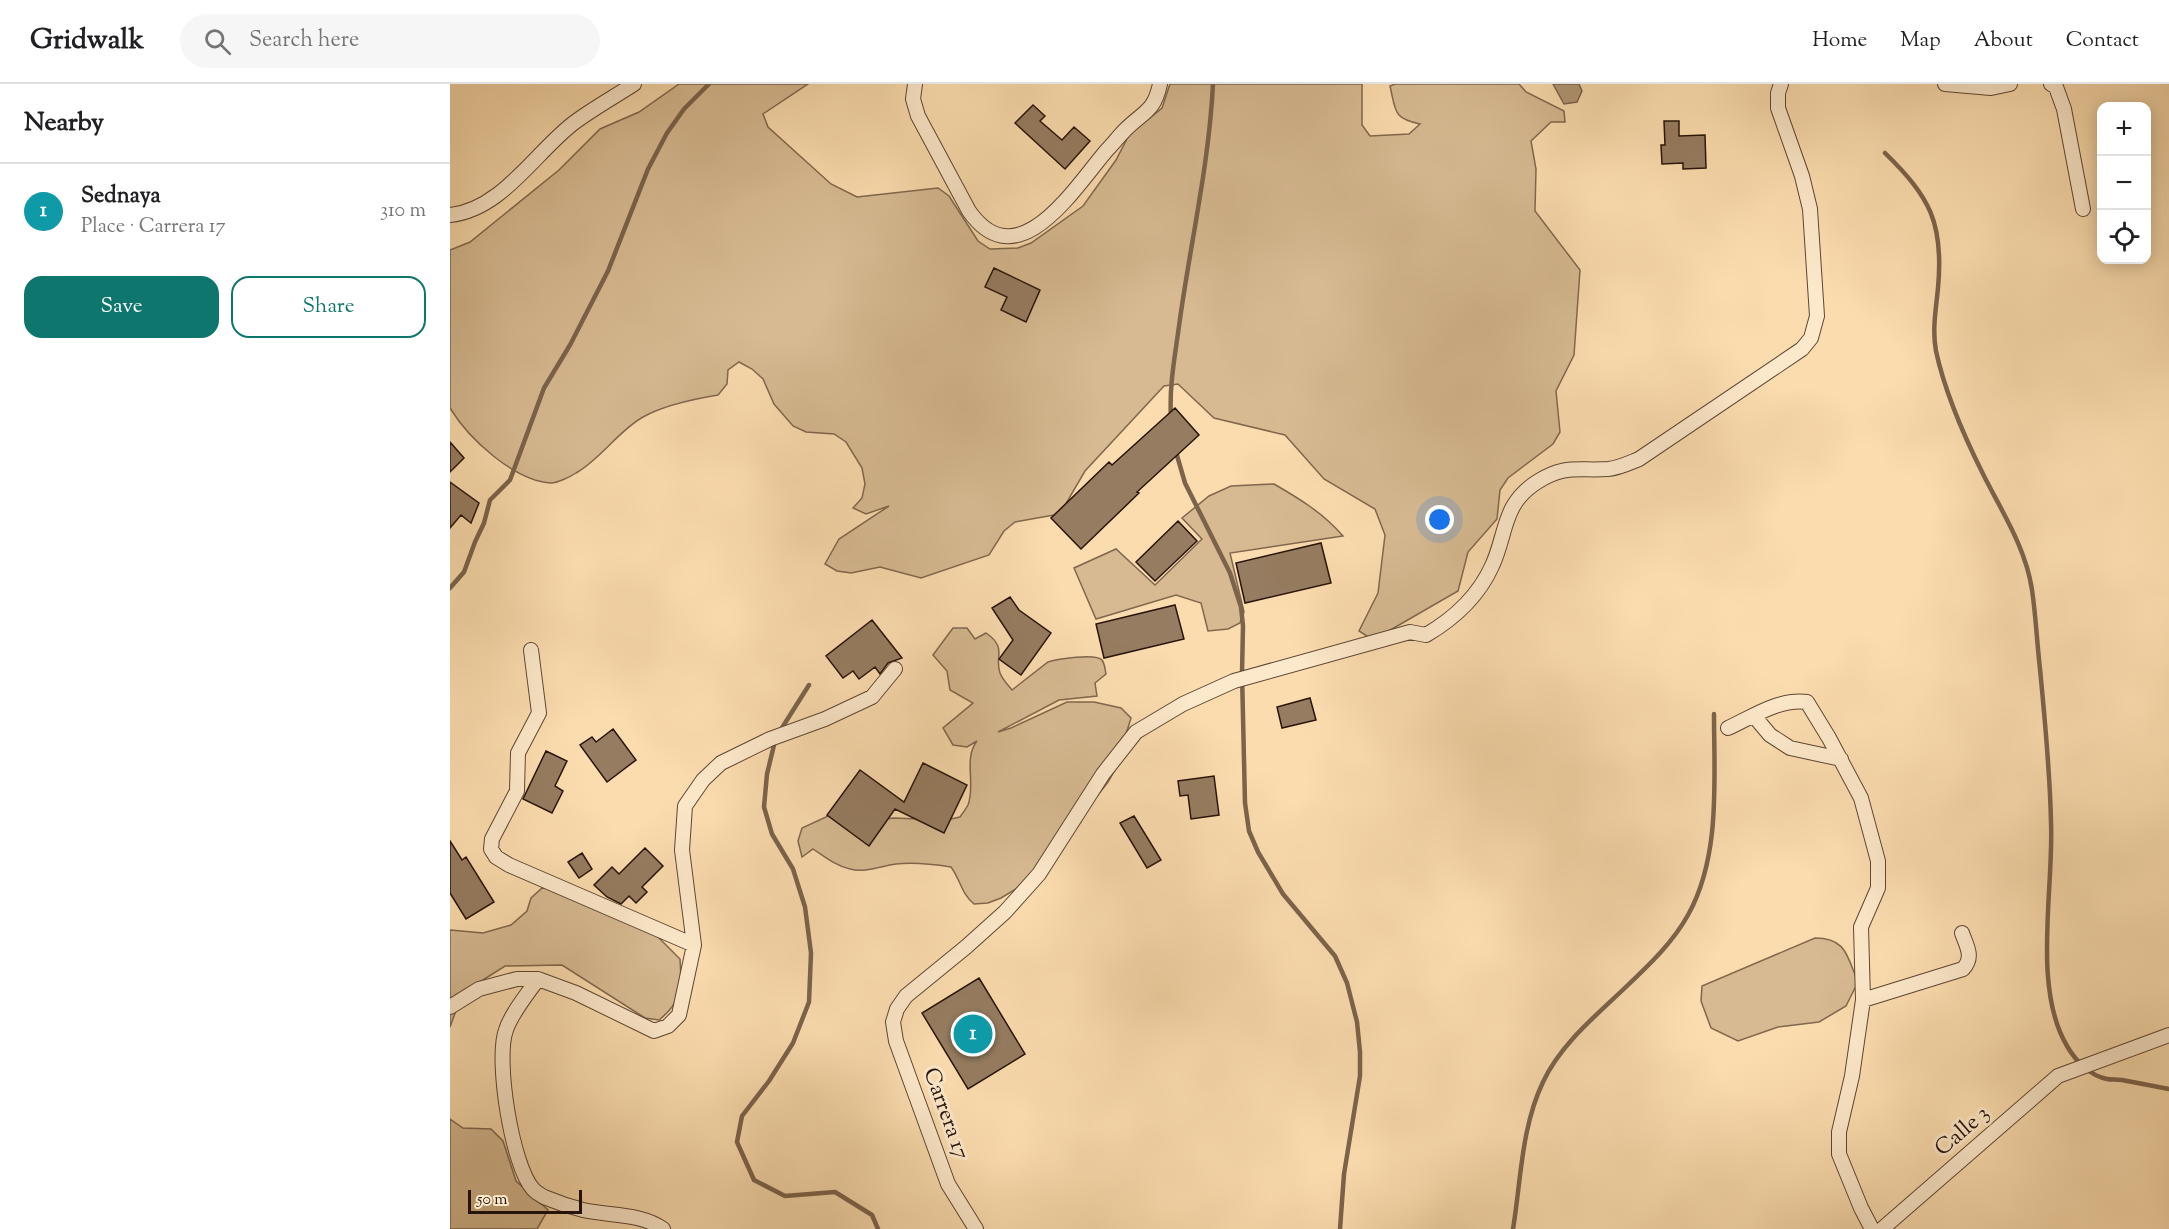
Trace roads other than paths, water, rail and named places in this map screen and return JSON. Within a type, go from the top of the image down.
[{"type":"street","points":[[450,215],[474,210],[494,198],[574,123],[634,84]]},
{"type":"street","points":[[915,84],[913,99],[918,116],[969,211],[978,223],[990,232],[1011,237],[1037,228],[1064,202],[1126,129],[1146,113],[1157,100],[1161,84]]},
{"type":"street","name":"Carrera 17","points":[[976,1229],[948,1184],[896,1041],[892,1022],[906,996],[1005,912],[1039,874],[1103,774],[1136,732],[1183,704],[1234,681],[1410,632],[1426,635],[1444,624],[1473,598],[1492,565],[1511,509],[1526,490],[1554,473],[1564,470],[1608,469],[1639,459],[1802,349],[1811,338],[1816,316],[1810,209],[1802,176],[1778,108],[1778,93],[1781,84]]},
{"type":"street","points":[[1945,84],[1991,88],[2010,84]]},
{"type":"street","points":[[2050,84],[2056,87],[2064,109],[2083,209]]},
{"type":"street","points":[[531,650],[539,713],[518,753],[517,791],[492,839],[491,849],[496,857],[509,865],[694,945]]},
{"type":"street","points":[[450,1007],[479,989],[517,980],[538,980],[576,993],[654,1031],[668,1026],[679,1015],[694,945],[682,850],[685,806],[703,780],[721,764],[770,739],[825,719],[872,697],[895,669]]},
{"type":"street","points":[[1728,728],[1794,700],[1807,702],[1861,798],[1878,861],[1878,888],[1861,927],[1863,1000],[1852,1076],[1839,1132],[1839,1154],[1872,1229]]},
{"type":"street","points":[[1754,716],[1770,735],[1790,748],[1840,759]]},
{"type":"street","points":[[1863,1000],[1963,969],[1969,962],[1970,952],[1962,933]]},
{"type":"street","points":[[538,980],[506,1029],[502,1064],[513,1138],[525,1176],[533,1190],[543,1197],[584,1210],[617,1214],[657,1224],[663,1229]]},
{"type":"street","name":"Calle 3","points":[[1882,1229],[2058,1077],[2169,1035]]},
{"type":"waterway","points":[[450,588],[464,572],[484,523],[490,500],[510,480],[544,388],[570,345],[608,271],[648,169],[667,133],[684,109],[709,84]]},
{"type":"waterway","points":[[1171,417],[1173,371],[1203,175],[1213,84]]},
{"type":"waterway","points":[[1885,153],[1913,184],[1931,213],[1939,246],[1934,335],[1940,367],[1962,429],[2019,545],[2032,590],[2048,765],[2051,848],[2047,967],[2056,1022],[2070,1051],[2084,1067],[2095,1075],[2169,1089]]},
{"type":"waterway","points":[[1176,452],[1185,483],[1230,573],[1241,607],[1245,803],[1249,831],[1258,852],[1283,894],[1335,956],[1347,983],[1357,1022],[1360,1076],[1344,1174],[1340,1229]]},
{"type":"waterway","points":[[780,731],[809,685]]},
{"type":"waterway","points":[[1513,1229],[1526,1136],[1543,1082],[1570,1042],[1669,943],[1688,915],[1699,892],[1711,843],[1714,714]]},
{"type":"waterway","points":[[775,741],[767,774],[764,807],[772,834],[793,869],[805,907],[811,953],[809,1002],[793,1043],[769,1081],[742,1116],[737,1142],[754,1180],[785,1196],[835,1192],[872,1215],[878,1229]]},
{"type":"place","name":"Sednaya","points":[[973,1034]]}]
